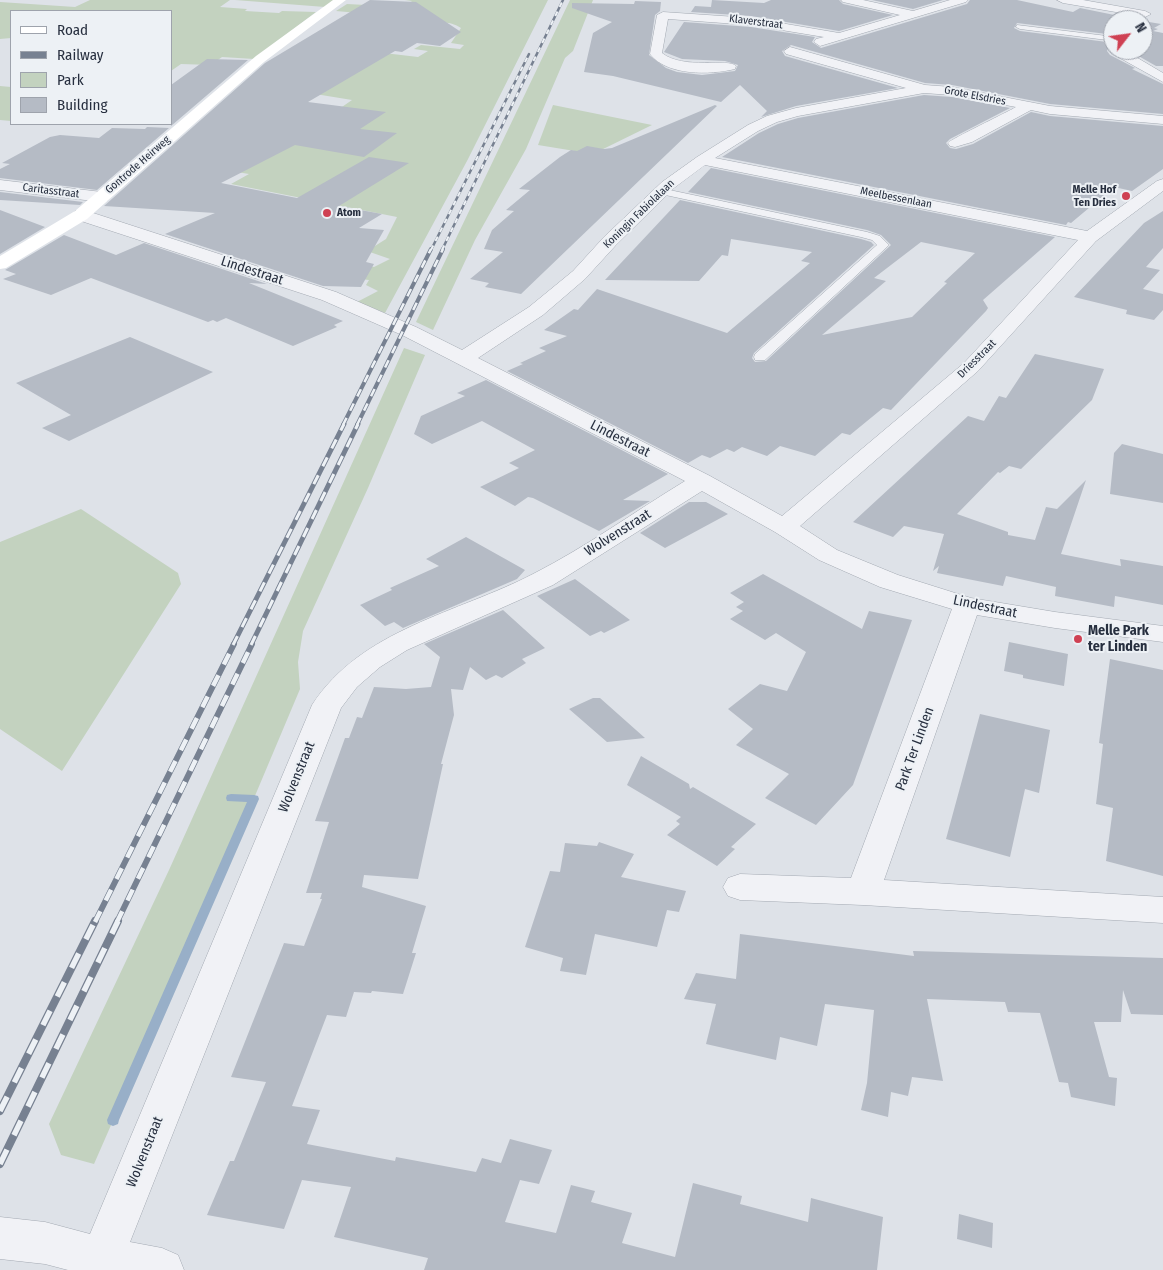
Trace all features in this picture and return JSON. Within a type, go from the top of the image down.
[{"type":"street","name":"Gontrode Heirweg","points":[[0,264],[81,215],[260,59],[340,0]]},
{"type":"street","name":"Klaverstraat","points":[[848,0],[913,14]]},
{"type":"street","name":"Klaverstraat","points":[[790,51],[962,0]]},
{"type":"street","points":[[1063,0],[1136,10]]},
{"type":"street","name":"Klaverstraat","points":[[730,66],[699,68],[661,60],[656,54],[663,15],[748,21],[788,26],[838,36]]},
{"type":"street","name":"Grote Elsdries","points":[[790,51],[924,89],[952,91],[1027,107],[1163,120]]},
{"type":"street","points":[[1138,60],[1163,78]]},
{"type":"street","name":"Koningin Fabiolalaan","points":[[463,360],[536,311],[579,275],[660,191],[702,160],[753,128],[784,116],[924,89]]},
{"type":"street","points":[[955,143],[967,140],[1027,107]]},
{"type":"street","name":"Meelbessenlaan","points":[[702,160],[1090,237]]},
{"type":"street","name":"Driesstraat","points":[[784,527],[971,367],[1090,237],[1163,184]]},
{"type":"street","name":"Caritasstraat","points":[[0,185],[102,197]]},
{"type":"street","name":"Lindestraat","points":[[81,215],[329,296],[417,335],[702,481],[784,527],[828,556],[889,581],[967,605],[1055,620],[1163,634]]},
{"type":"street","name":"Wolvenstraat","points":[[102,1258],[327,705],[338,688],[355,671],[392,647],[542,580],[702,481]]},
{"type":"street","name":"Park Ter Linden","points":[[864,892],[967,605]]},
{"type":"street","points":[[740,887],[864,892],[1163,910]]},
{"type":"street","points":[[0,1238],[45,1243],[102,1258],[162,1270]]},
{"type":"lane","points":[[1020,27],[1103,41]]},
{"type":"lane","points":[[660,191],[863,234],[876,238],[883,246],[760,357]]},
{"type":"green space","points":[[90,0],[230,0],[220,7],[279,13],[282,11],[316,12],[254,59],[222,57],[211,65],[181,64],[172,70],[172,10],[10,10],[10,38],[0,39],[0,2],[75,7]]},
{"type":"green space","points":[[235,0],[334,0],[325,7]]},
{"type":"green space","points":[[405,0],[548,0],[467,161],[385,313],[357,302],[378,291],[366,285],[369,280],[352,278],[362,264],[374,267],[390,259],[367,251],[386,239],[397,217],[231,184],[249,174],[225,170],[326,118],[352,100],[303,92],[367,51],[418,57],[428,51],[414,49],[421,45],[460,49],[464,45],[451,43],[461,28],[450,23],[435,23],[425,19],[336,11],[347,4],[404,7],[412,1]]},
{"type":"green space","points":[[570,0],[593,0],[573,51],[565,58],[526,149],[475,240],[433,330],[416,322]]},
{"type":"green space","points":[[0,86],[10,87],[10,121],[0,120]]},
{"type":"green space","points":[[553,105],[652,125],[593,154],[538,145]]},
{"type":"green space","points":[[404,348],[425,355],[368,488],[303,631],[298,662],[300,689],[249,810],[94,1164],[61,1155],[49,1124],[169,870]]},
{"type":"green space","points":[[81,509],[178,573],[181,584],[62,771],[0,729],[0,542]]},
{"type":"building","points":[[370,0],[416,2],[461,32],[440,46],[417,43],[402,52],[395,51],[308,102],[386,112],[360,129],[397,133],[364,157],[295,145],[221,183],[297,198],[369,157],[409,163],[339,206],[382,214],[359,228],[384,230],[366,262],[374,264],[361,287],[323,286],[165,234],[215,213],[104,206],[265,63]]},
{"type":"building","points":[[712,0],[764,3],[771,0],[839,0],[843,4],[893,15],[839,31],[751,16],[691,12],[695,6],[711,7]]},
{"type":"building","points":[[872,0],[943,0],[913,9]]},
{"type":"building","points":[[970,0],[1017,0],[1073,12],[1080,8],[1103,13],[1103,34],[1017,23],[1014,28],[1020,31],[1103,41],[1103,60],[1120,60],[1135,68],[1132,69],[1163,84],[1163,114],[1050,104],[952,85],[925,83],[791,45],[782,51],[785,56],[898,88],[796,106],[761,117],[767,111],[740,85],[721,102],[613,76],[584,72],[593,33],[612,22],[572,8],[572,3],[634,4],[635,1],[661,2],[660,11],[655,15],[649,55],[666,68],[677,72],[702,75],[735,71],[738,65],[725,61],[682,59],[664,52],[684,22],[751,27],[815,37],[812,42],[821,48],[967,4]]},
{"type":"building","points":[[1153,23],[1161,24],[1154,28],[1158,29],[1153,31]]},
{"type":"building","points":[[1153,31],[1163,33],[1163,66],[1156,66],[1146,60],[1153,60]]},
{"type":"building","points":[[207,59],[248,60],[171,126],[172,84]]},
{"type":"building","points":[[924,95],[952,97],[1010,108],[950,139],[946,143],[950,148],[956,149],[973,144],[1031,112],[1050,116],[1163,126],[1163,169],[1132,191],[1114,187],[1071,223],[1068,222],[1066,225],[722,157],[759,133],[778,124],[798,118]]},
{"type":"building","points":[[715,105],[717,106],[521,294],[485,287],[489,283],[470,279],[503,252],[484,249],[492,230],[514,211],[506,210],[530,190],[519,189],[560,157],[571,150],[577,151],[587,146],[604,149],[612,148]]},
{"type":"building","points":[[147,127],[169,128],[97,190],[0,178],[0,169],[10,164],[2,163],[50,137],[60,135],[99,138],[112,128],[145,129]]},
{"type":"building","points":[[711,168],[1055,237],[983,300],[988,308],[986,311],[891,410],[883,408],[850,435],[842,433],[815,456],[780,446],[767,456],[742,447],[734,452],[727,449],[710,458],[702,455],[688,463],[507,371],[546,351],[539,348],[567,336],[544,330],[574,309],[578,310],[597,289],[727,333],[810,263],[801,261],[812,252],[731,239],[728,256],[722,255],[699,281],[605,280],[680,200],[861,239],[874,245],[754,353],[752,358],[755,362],[766,361],[891,245],[881,235],[867,230],[688,192]],"holes":[[[921,242],[975,253],[944,282],[947,283],[912,317],[822,335],[886,281],[874,278]]]},
{"type":"building","points":[[0,192],[83,202],[80,205],[0,200]]},
{"type":"building","points":[[0,210],[45,227],[0,254]]},
{"type":"building","points":[[1163,211],[1163,248],[1146,267],[1160,270],[1143,289],[1163,294],[1163,310],[1154,320],[1126,314],[1127,310],[1074,297],[1144,223]]},
{"type":"building","points":[[64,235],[116,255],[144,243],[267,284],[249,283],[343,321],[334,325],[337,327],[293,346],[226,318],[217,322],[213,320],[208,322],[91,278],[51,295],[3,279],[16,274],[5,270]]},
{"type":"building","points":[[130,337],[213,372],[69,441],[42,428],[71,415],[16,383]]},
{"type":"building","points":[[1035,354],[1104,369],[1092,400],[1021,469],[1009,466],[1000,473],[998,472],[957,514],[1008,532],[1008,535],[1035,540],[1046,507],[1057,509],[1086,480],[1061,554],[1121,566],[1120,559],[1163,566],[1163,605],[1115,596],[1114,607],[1055,596],[1056,587],[1006,576],[1003,586],[937,573],[939,566],[933,571],[944,534],[904,526],[893,537],[853,522],[968,416],[984,421],[999,396],[1006,398]]},
{"type":"building","points":[[486,380],[668,474],[623,500],[650,501],[599,531],[533,498],[528,497],[515,506],[480,487],[519,468],[509,463],[535,450],[482,421],[432,444],[414,434],[421,416],[465,396],[457,393]]},
{"type":"building","points":[[1122,444],[1163,454],[1163,503],[1110,494],[1114,453]]},
{"type":"building","points":[[689,502],[706,502],[728,514],[665,548],[640,533]]},
{"type":"building","points":[[466,537],[525,570],[517,579],[403,628],[394,622],[385,626],[360,605],[392,590],[390,588],[439,566],[426,559]]},
{"type":"building","points":[[763,574],[862,629],[869,611],[912,620],[853,785],[816,825],[765,798],[789,774],[736,745],[753,729],[728,709],[760,684],[787,691],[806,652],[776,633],[765,640],[730,619],[743,611],[736,607],[744,602],[730,593]]},
{"type":"building","points":[[575,579],[630,620],[604,633],[601,631],[590,636],[537,596]]},
{"type":"building","points":[[503,610],[545,648],[522,659],[526,663],[502,678],[496,675],[486,680],[470,667],[463,690],[451,689],[454,715],[441,764],[443,764],[418,879],[364,875],[362,887],[426,906],[412,953],[416,953],[403,994],[372,991],[371,993],[354,992],[346,1017],[327,1015],[292,1106],[320,1110],[307,1144],[395,1161],[396,1157],[476,1172],[482,1158],[501,1163],[510,1139],[552,1150],[539,1184],[520,1180],[505,1222],[556,1233],[571,1185],[595,1191],[591,1202],[632,1213],[622,1243],[675,1257],[693,1183],[742,1196],[740,1204],[808,1222],[811,1198],[883,1217],[877,1270],[424,1270],[428,1258],[334,1237],[351,1187],[302,1180],[284,1229],[207,1215],[230,1161],[234,1161],[266,1082],[231,1077],[284,943],[304,946],[322,899],[320,899],[322,893],[306,893],[329,822],[315,821],[345,738],[349,738],[357,717],[362,718],[374,687],[406,689],[431,687],[440,657],[424,644]]},
{"type":"building","points":[[1009,642],[1068,654],[1064,686],[1023,678],[1023,675],[1004,671]]},
{"type":"building","points":[[1110,659],[1163,670],[1163,876],[1106,861],[1113,808],[1096,804],[1103,744],[1099,743]]},
{"type":"building","points":[[593,698],[600,698],[645,738],[607,742],[569,709]]},
{"type":"building","points":[[980,714],[1050,730],[1039,793],[1025,789],[1010,857],[946,839]]},
{"type":"building","points":[[641,756],[689,784],[690,789],[693,787],[756,824],[731,847],[735,849],[717,866],[667,835],[680,824],[676,821],[681,817],[627,785]]},
{"type":"building","points":[[599,842],[634,854],[621,877],[686,891],[679,912],[667,910],[657,947],[595,934],[586,975],[560,971],[563,958],[525,947],[550,871],[560,872],[565,843],[597,846]]},
{"type":"building","points":[[740,934],[914,956],[913,951],[1163,958],[1163,1015],[1131,1014],[1123,990],[1121,1022],[1094,1022],[1109,1077],[1117,1078],[1115,1106],[1071,1097],[1068,1083],[1059,1082],[1040,1013],[1008,1012],[1005,1002],[927,999],[943,1081],[912,1077],[908,1096],[891,1092],[888,1117],[861,1110],[867,1083],[874,1010],[825,1004],[817,1046],[780,1037],[776,1060],[706,1044],[716,1004],[684,999],[696,973],[736,979]]},
{"type":"building","points":[[959,1214],[993,1223],[992,1248],[957,1239]]},
{"type":"waterway","points":[[113,1120],[254,799],[231,798]]},
{"type":"railway","points":[[442,250],[563,0]]},
{"type":"railway","points":[[431,250],[529,54]]},
{"type":"railway","points":[[343,425],[431,249]]},
{"type":"railway","points":[[357,425],[443,249]]},
{"type":"railway","points":[[233,645],[344,424]]},
{"type":"railway","points":[[251,645],[358,424]]},
{"type":"railway","points":[[95,922],[234,644]]},
{"type":"railway","points":[[117,922],[252,644]]},
{"type":"railway","points":[[0,1111],[95,921]]},
{"type":"railway","points":[[0,1164],[118,921]]},
{"type":"place","name":"Melle Hof Ten Dries","points":[[1126,196]]},
{"type":"place","name":"Atom","points":[[327,213]]},
{"type":"place","name":"Melle Park ter Linden","points":[[1078,639]]}]
